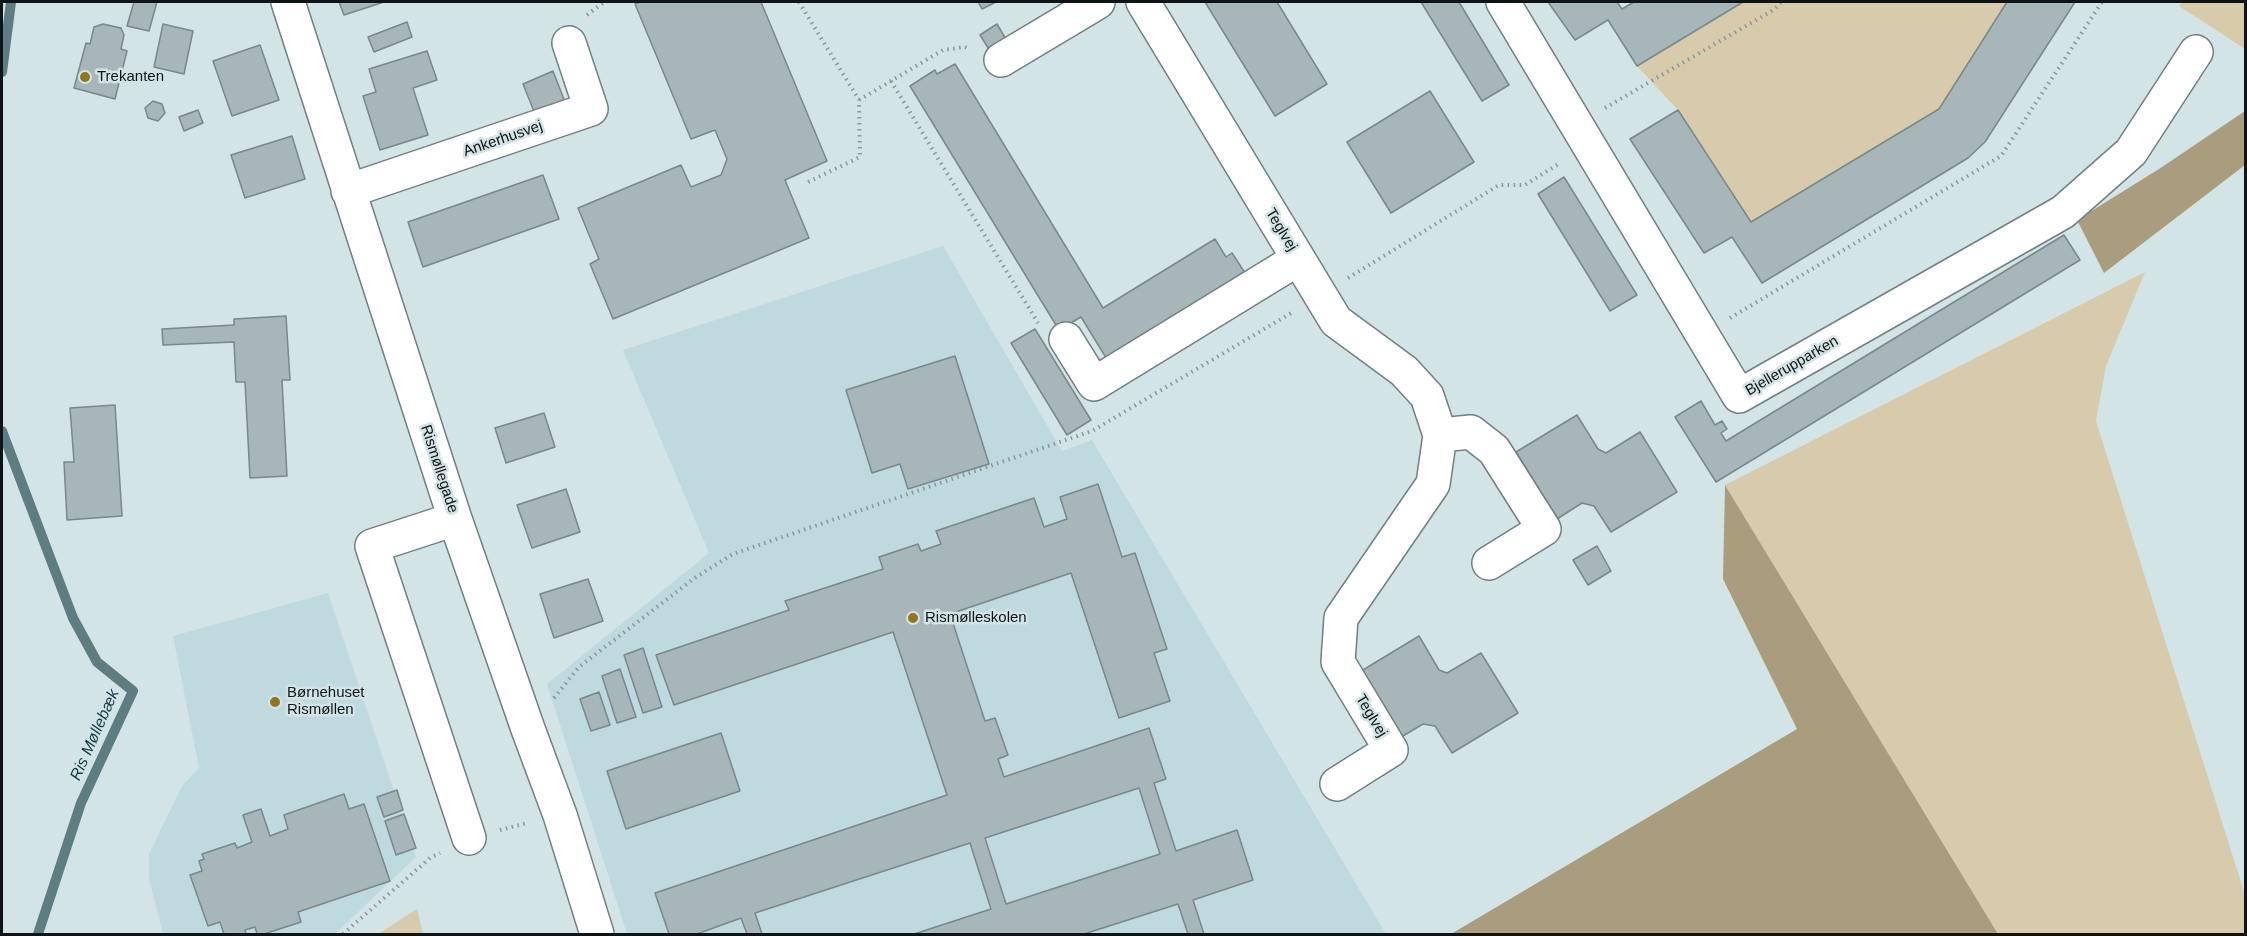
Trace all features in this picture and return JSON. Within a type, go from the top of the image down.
[{"type":"street","name":"Rismøllegade","points":[[288,2],[455,519],[560,814],[597,934]]},
{"type":"street","points":[[1001,60],[1098,2]]},
{"type":"street","name":"Teglvej","points":[[1143,2],[1336,321],[1404,371],[1427,396],[1440,435],[1432,484],[1341,618],[1338,662],[1391,750],[1337,784]]},
{"type":"street","name":"Bjellerupparken","points":[[1503,2],[1739,396],[2063,212],[2131,152],[2196,52]]},
{"type":"street","name":"Ankerhusvej","points":[[348,191],[591,109],[569,43]]},
{"type":"street","points":[[1066,339],[1094,384],[1298,259]]},
{"type":"street","points":[[1440,435],[1471,432],[1494,450],[1544,529],[1490,563]]},
{"type":"street","points":[[455,519],[372,546],[469,838]]},
{"type":"path","points":[[799,2],[859,100],[860,157],[806,183]]},
{"type":"path","points":[[528,729],[579,667],[696,578],[733,554],[1092,431],[1320,296],[1499,185],[1525,185],[1583,135],[1774,9],[1781,2]]},
{"type":"path","points":[[1702,335],[2001,156],[2102,2]]},
{"type":"path","points":[[859,100],[943,50],[965,47],[1001,60]]},
{"type":"path","points":[[891,81],[1044,333],[1066,339]]},
{"type":"shaded area","points":[[1743,2],[2007,2],[1939,109],[1751,222],[1678,110],[1637,66]]},
{"type":"shaded area","points":[[2182,2],[2245,2],[2245,49],[2179,6]]},
{"type":"shaded area","points":[[2245,111],[2245,165],[2104,273],[2077,220],[2159,169]]},
{"type":"shaded area","name":"Rismølleskolen","points":[[943,246],[1062,451],[1092,440],[1386,934],[627,934],[547,684],[709,553],[623,350]]},
{"type":"shaded area","points":[[2145,272],[2106,366],[2096,421],[2245,895],[2245,934],[1998,934],[1725,485]]},
{"type":"shaded area","points":[[1725,485],[1998,934],[1451,934],[1797,729],[1723,579]]},
{"type":"shaded area","name":"Børnehuset Rismøllen","points":[[328,593],[416,857],[335,934],[163,934],[149,879],[149,854],[182,786],[199,768],[173,636]]},
{"type":"shaded area","points":[[417,909],[423,934],[378,934]]},
{"type":"building","points":[[134,2],[157,2],[149,31],[127,26]]},
{"type":"building","points":[[339,2],[384,2],[344,15]]},
{"type":"building","points":[[640,2],[761,2],[827,161],[785,180],[809,238],[613,319],[590,264],[599,259],[578,208],[681,165],[691,187],[721,175],[727,159],[715,130],[691,139],[635,4]]},
{"type":"building","points":[[978,2],[996,2],[982,9]]},
{"type":"building","points":[[1205,2],[1277,2],[1327,84],[1275,116]]},
{"type":"building","points":[[1421,2],[1459,2],[1509,85],[1482,101]]},
{"type":"building","points":[[1548,2],[1617,2],[1622,9],[1634,2],[1743,2],[1637,66],[1608,20],[1575,40]]},
{"type":"building","points":[[2007,2],[2075,2],[1985,142],[1968,158],[1762,283],[1732,237],[1704,253],[1630,139],[1678,110],[1751,222],[1939,109]]},
{"type":"building","points":[[407,22],[412,37],[374,52],[368,37]]},
{"type":"building","points":[[103,24],[121,28],[124,35],[121,49],[127,51],[115,99],[74,88],[86,43],[90,44],[94,27]]},
{"type":"building","points":[[163,24],[193,31],[184,74],[154,67]]},
{"type":"building","points":[[997,24],[1007,41],[990,51],[980,35]]},
{"type":"building","points":[[260,45],[279,100],[232,116],[213,61]]},
{"type":"building","points":[[427,51],[437,80],[413,88],[428,135],[380,150],[363,96],[376,92],[369,69]]},
{"type":"building","points":[[955,64],[1103,308],[1215,239],[1226,257],[1232,253],[1247,276],[1108,361],[1081,317],[1059,330],[910,86],[935,70],[937,74]]},
{"type":"building","points":[[553,71],[565,102],[535,114],[523,84]]},
{"type":"building","points":[[1430,91],[1474,162],[1391,213],[1347,142]]},
{"type":"building","points":[[153,101],[162,104],[165,113],[158,121],[148,118],[145,108]]},
{"type":"building","points":[[198,110],[203,123],[184,131],[179,117]]},
{"type":"building","points":[[292,136],[305,179],[245,198],[231,155]]},
{"type":"building","points":[[543,175],[559,219],[423,267],[408,222]]},
{"type":"building","points":[[1564,177],[1637,295],[1610,311],[1538,194]]},
{"type":"building","points":[[2064,235],[2080,260],[1716,482],[1675,417],[1701,401],[1715,425],[1722,421],[1727,429],[1721,433],[1726,441]]},
{"type":"building","points":[[286,316],[290,380],[282,380],[287,476],[250,478],[245,382],[236,382],[234,342],[163,345],[162,329],[234,325],[234,319]]},
{"type":"building","points":[[1035,329],[1091,420],[1067,435],[1011,343]]},
{"type":"building","points":[[955,356],[989,464],[908,489],[900,464],[872,473],[846,390]]},
{"type":"building","points":[[115,405],[122,516],[67,520],[64,462],[74,462],[70,408]]},
{"type":"building","points":[[544,413],[555,447],[506,463],[495,428]]},
{"type":"building","points":[[1577,415],[1598,449],[1606,453],[1640,432],[1677,492],[1611,532],[1594,506],[1582,503],[1557,519],[1516,452]]},
{"type":"building","points":[[1098,484],[1122,557],[1135,553],[1167,649],[1154,653],[1170,701],[1119,718],[1071,573],[950,614],[985,721],[995,718],[1008,755],[998,759],[1004,777],[1149,728],[1166,779],[1154,783],[1176,851],[1237,830],[1253,880],[1193,900],[1204,934],[1188,934],[1178,904],[1084,934],[914,934],[991,909],[970,843],[755,913],[762,934],[747,934],[741,918],[697,934],[669,934],[655,893],[947,795],[893,632],[674,705],[656,655],[789,610],[785,601],[883,569],[879,557],[918,544],[921,551],[941,544],[936,531],[1034,498],[1044,527],[1067,519],[1060,497]],"holes":[[[1139,788],[1160,854],[1006,904],[985,838]]]},
{"type":"building","points":[[566,489],[580,532],[532,548],[517,505]]},
{"type":"building","points":[[1597,546],[1611,571],[1588,585],[1573,560]]},
{"type":"building","points":[[588,579],[603,621],[554,638],[540,594]]},
{"type":"building","points":[[1419,636],[1439,670],[1447,673],[1481,653],[1518,713],[1452,753],[1435,726],[1423,724],[1398,739],[1358,673]]},
{"type":"building","points":[[643,648],[662,707],[643,713],[624,655]]},
{"type":"building","points":[[620,669],[636,717],[617,723],[602,676]]},
{"type":"building","points":[[599,692],[610,725],[591,731],[580,699]]},
{"type":"building","points":[[721,733],[740,791],[626,829],[607,771]]},
{"type":"building","points":[[397,790],[403,810],[384,817],[377,797]]},
{"type":"building","points":[[344,794],[349,809],[364,804],[390,881],[298,912],[301,922],[264,934],[257,934],[255,927],[245,930],[246,934],[224,934],[220,922],[208,926],[190,875],[202,871],[199,861],[204,859],[202,854],[235,843],[237,848],[252,842],[243,815],[261,809],[270,836],[288,829],[284,815]]},
{"type":"building","points":[[404,814],[416,848],[396,855],[385,821]]},
{"type":"waterway","name":"Ris Møllebæk","points":[[2,72],[11,2]]},
{"type":"waterway","name":"Ris Møllebæk","points":[[2,431],[73,618],[97,662],[133,691],[81,803],[38,934]]},
{"type":"place","name":"Trekanten","points":[[85,77]]},
{"type":"place","name":"Rismølleskolen","points":[[913,618]]},
{"type":"place","name":"Børnehuset Rismøllen","points":[[275,702]]}]
